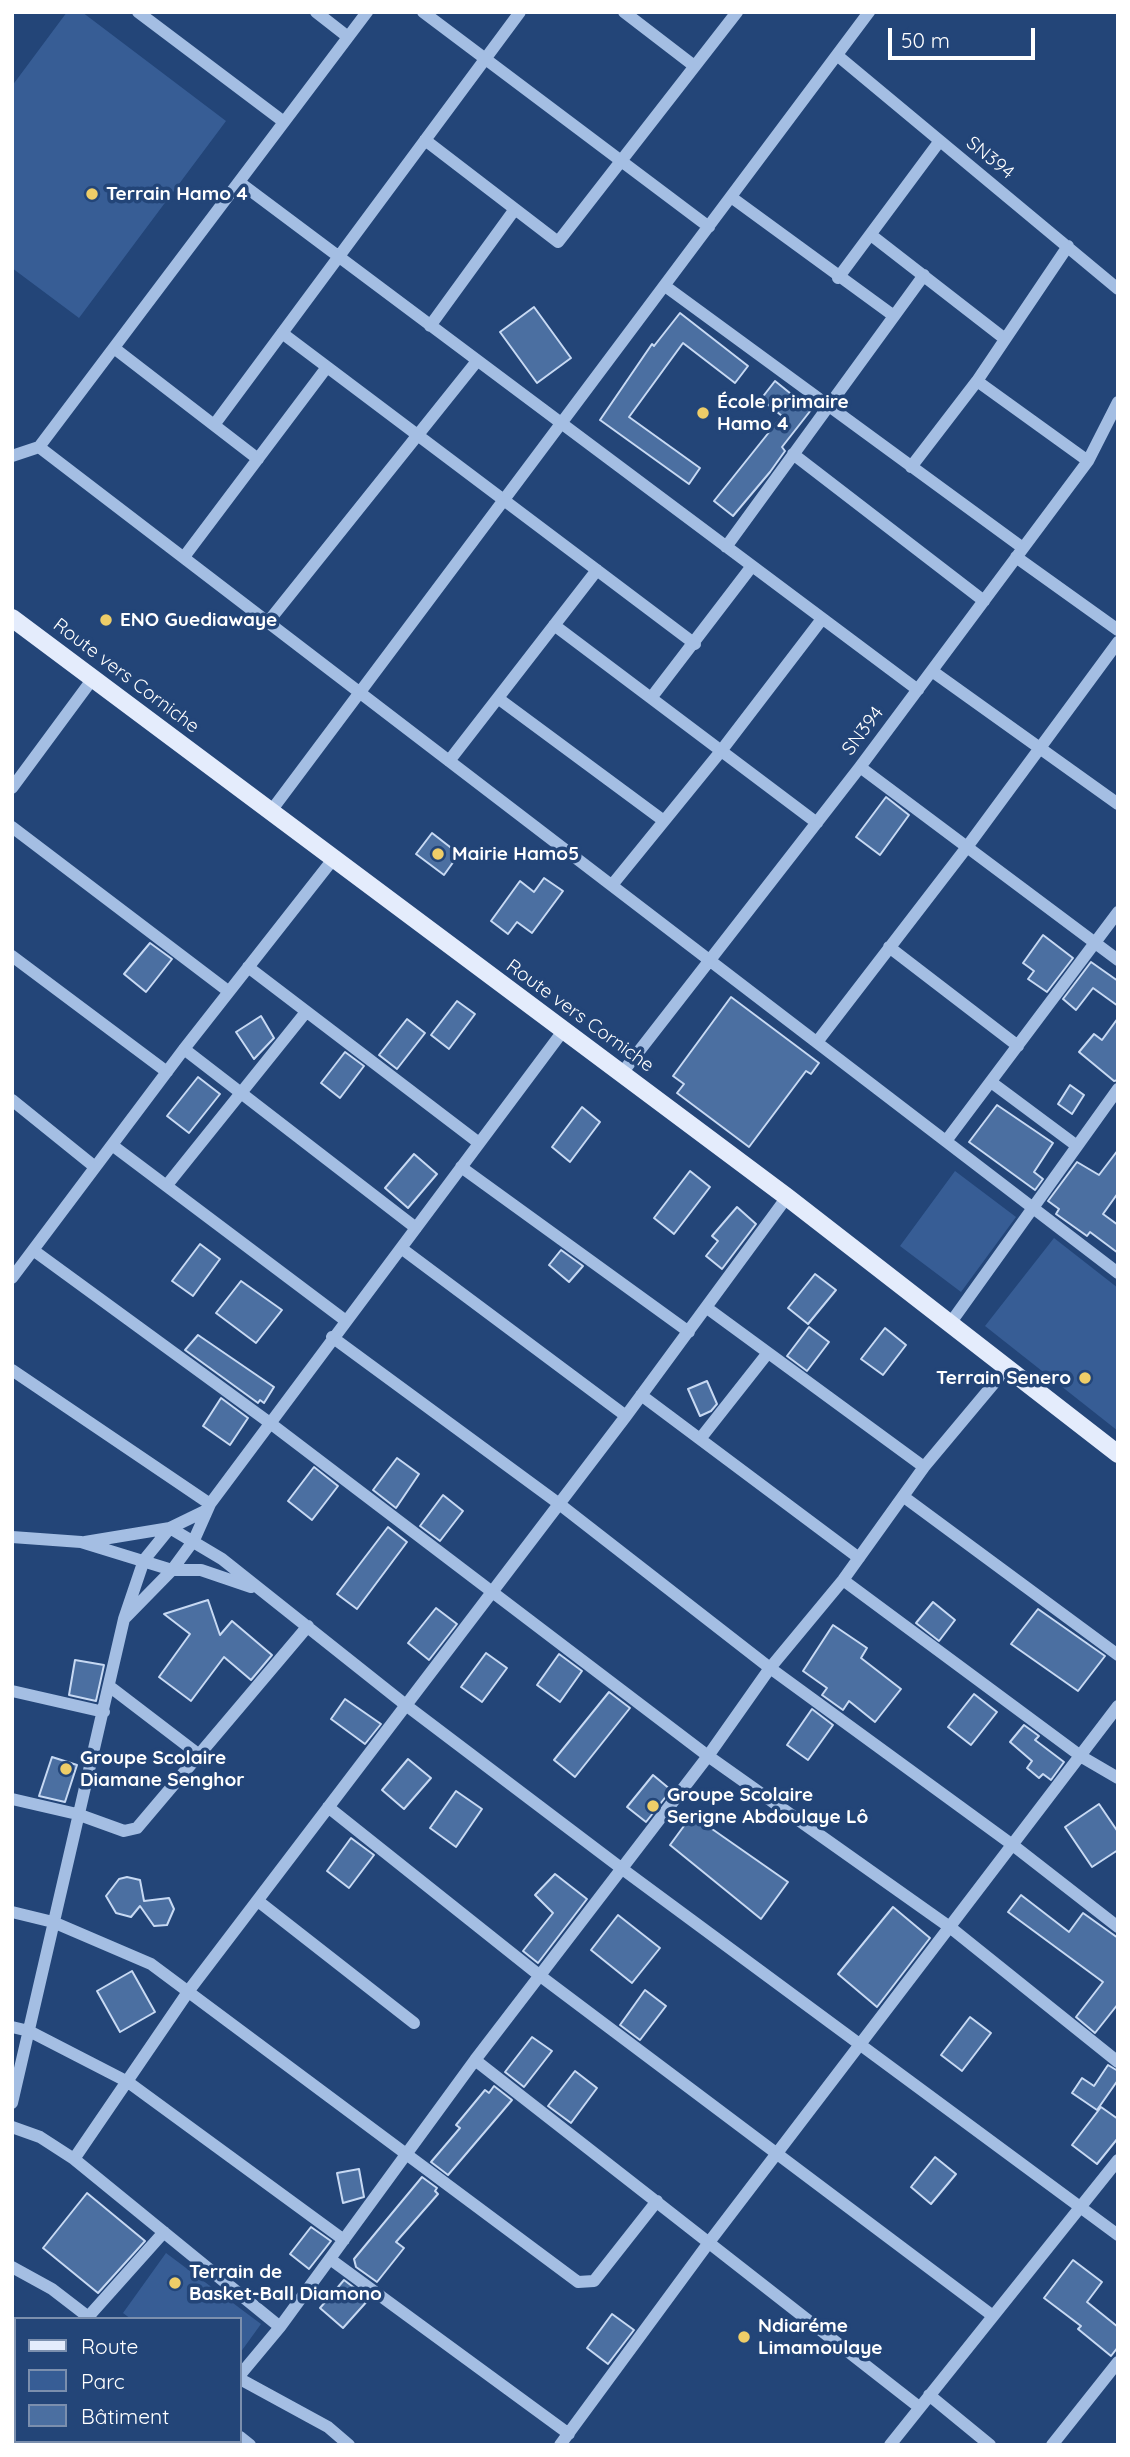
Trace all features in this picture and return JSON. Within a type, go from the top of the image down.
[{"type":"main road","name":"Route vers Corniche","points":[[12,618],[787,1197],[1118,1454]]},
{"type":"street","points":[[138,12],[285,122]]},
{"type":"street","points":[[316,12],[348,37]]},
{"type":"street","points":[[12,456],[39,447],[367,12]]},
{"type":"street","points":[[423,12],[709,228]]},
{"type":"street","points":[[214,425],[520,12]]},
{"type":"street","points":[[624,12],[693,65]]},
{"type":"street","points":[[425,140],[558,242],[693,65],[737,12]]},
{"type":"street","points":[[271,811],[869,12]]},
{"type":"street","name":"SN394","points":[[838,56],[1118,289]]},
{"type":"street","points":[[838,278],[939,142]]},
{"type":"street","points":[[239,182],[918,690]]},
{"type":"street","points":[[731,197],[838,278],[894,316]]},
{"type":"street","points":[[430,326],[515,209]]},
{"type":"street","points":[[871,235],[1005,339]]},
{"type":"street","points":[[911,467],[977,382],[1068,246]]},
{"type":"street","points":[[726,547],[924,275]]},
{"type":"street","points":[[665,286],[911,467],[1118,630]]},
{"type":"street","points":[[282,333],[695,644]]},
{"type":"street","points":[[114,348],[258,459]]},
{"type":"street","points":[[268,622],[477,361]]},
{"type":"street","points":[[184,557],[327,367]]},
{"type":"street","points":[[977,382],[1088,461]]},
{"type":"street","name":"SN394","points":[[622,1073],[933,671],[1088,461],[1118,402]]},
{"type":"street","points":[[39,447],[1118,1273]]},
{"type":"street","points":[[793,454],[984,601]]},
{"type":"street","points":[[651,698],[695,644],[752,566]]},
{"type":"street","points":[[449,761],[597,570]]},
{"type":"street","points":[[612,885],[722,751],[822,619]]},
{"type":"street","points":[[554,625],[817,823]]},
{"type":"street","points":[[817,1042],[967,847],[1118,642]]},
{"type":"street","points":[[933,671],[1038,750],[1118,804]]},
{"type":"street","points":[[12,788],[94,677]]},
{"type":"street","points":[[499,699],[664,821]]},
{"type":"street","points":[[860,767],[1118,960]]},
{"type":"street","points":[[12,827],[228,991]]},
{"type":"street","points":[[13,1274],[228,991],[334,858]]},
{"type":"street","points":[[946,1141],[1118,912]]},
{"type":"street","points":[[890,947],[1018,1046]]},
{"type":"street","points":[[12,956],[167,1072]]},
{"type":"street","points":[[248,967],[479,1143]]},
{"type":"street","points":[[167,1185],[306,1012]]},
{"type":"street","points":[[124,1619],[172,1570],[194,1540],[208,1508],[332,1337],[563,1031]]},
{"type":"street","points":[[184,1049],[416,1228]]},
{"type":"street","points":[[991,1082],[1077,1146]]},
{"type":"street","points":[[949,1325],[1118,1089]]},
{"type":"street","points":[[12,1100],[95,1167]]},
{"type":"street","points":[[1107,1103],[1118,1112]]},
{"type":"street","points":[[112,1145],[346,1321]]},
{"type":"street","points":[[461,1167],[689,1332]]},
{"type":"street","points":[[74,2160],[190,1989],[642,1395],[787,1197]]},
{"type":"street","points":[[401,1248],[626,1416]]},
{"type":"street","points":[[33,1250],[270,1423],[708,1756],[951,1928],[1118,2062]]},
{"type":"street","points":[[707,1308],[924,1467]]},
{"type":"street","points":[[332,1337],[558,1503],[769,1668],[1014,1846],[1118,1927]]},
{"type":"street","points":[[700,1439],[768,1354]]},
{"type":"street","points":[[242,2374],[280,2327],[406,2152],[539,1975],[708,1756],[769,1668],[844,1580],[924,1467],[1006,1369]]},
{"type":"street","points":[[12,1370],[208,1508]]},
{"type":"street","points":[[642,1395],[859,1558]]},
{"type":"street","points":[[904,1497],[1118,1655]]},
{"type":"street","points":[[81,1542],[170,1528],[208,1508]]},
{"type":"street","points":[[170,1528],[194,1540],[621,1868],[1118,2235]]},
{"type":"street","points":[[12,2104],[124,1619],[144,1560],[170,1528]]},
{"type":"street","points":[[12,1536],[81,1542],[172,1570],[201,1570],[258,1589]]},
{"type":"street","points":[[844,1580],[1082,1757],[1118,1778]]},
{"type":"street","points":[[12,1799],[77,1814],[124,1830],[138,1828],[308,1626]]},
{"type":"street","points":[[109,1686],[198,1754]]},
{"type":"street","points":[[12,1691],[104,1712]]},
{"type":"street","points":[[560,2445],[710,2241],[1082,1757],[1118,1706]]},
{"type":"street","points":[[328,1807],[539,1975],[993,2316]]},
{"type":"street","points":[[258,1900],[414,2023]]},
{"type":"street","points":[[12,1912],[53,1922],[121,1948],[152,1964],[190,1989],[584,2284],[594,2281],[657,2201]]},
{"type":"street","points":[[12,2027],[29,2031],[128,2082],[344,2240]]},
{"type":"street","points":[[475,2060],[919,2407]]},
{"type":"street","points":[[12,2127],[40,2137],[74,2160],[280,2327]]},
{"type":"street","points":[[890,2445],[1118,2160]]},
{"type":"street","points":[[90,2317],[164,2232]]},
{"type":"street","points":[[330,2259],[569,2434]]},
{"type":"street","points":[[12,2267],[52,2288],[88,2317]]},
{"type":"street","points":[[1052,2445],[1118,2362]]},
{"type":"street","points":[[242,2378],[328,2427],[349,2445]]},
{"type":"street","points":[[929,2395],[990,2445]]},
{"type":"green space","name":"Terrain Hamo 4","points":[[67,12],[82,12],[226,121],[79,318],[12,268],[12,86]]},
{"type":"green space","points":[[955,1171],[1016,1217],[961,1292],[900,1246]]},
{"type":"green space","name":"Terrain Senero","points":[[1054,1238],[1118,1288],[1118,1431],[985,1326]]},
{"type":"green space","name":"Terrain de Basket-Ball Diamono","points":[[166,2253],[261,2324],[242,2350],[242,2317],[128,2317],[123,2313]]},
{"type":"building","points":[[534,307],[571,358],[537,383],[500,332]]},
{"type":"building","points":[[680,313],[748,366],[735,383],[683,343],[629,417],[700,468],[689,484],[600,420],[652,344],[654,346]]},
{"type":"building","points":[[775,381],[811,410],[782,447],[785,451],[770,472],[733,516],[714,501],[782,416],[761,399]]},
{"type":"building","points":[[886,797],[909,815],[880,855],[856,837]]},
{"type":"building","name":"Mairie Hamo5","points":[[432,833],[459,854],[444,875],[416,854]]},
{"type":"building","points":[[544,878],[563,891],[532,933],[517,922],[508,934],[491,921],[520,881],[534,892]]},
{"type":"building","points":[[1043,935],[1073,958],[1047,992],[1028,979],[1034,971],[1023,963]]},
{"type":"building","points":[[150,943],[172,959],[146,992],[124,974]]},
{"type":"building","points":[[1091,962],[1118,981],[1118,1006],[1093,988],[1076,1010],[1063,999]]},
{"type":"building","points":[[731,997],[819,1063],[811,1074],[806,1071],[749,1147],[677,1093],[684,1084],[673,1076]]},
{"type":"building","points":[[457,1001],[475,1014],[449,1049],[431,1035]]},
{"type":"building","points":[[261,1016],[274,1038],[254,1059],[236,1032]]},
{"type":"building","points":[[1118,1018],[1118,1080],[1114,1081],[1079,1052],[1094,1034],[1102,1040]]},
{"type":"building","points":[[407,1019],[425,1033],[397,1069],[379,1055]]},
{"type":"building","points":[[345,1052],[364,1066],[340,1098],[321,1083]]},
{"type":"building","points":[[198,1077],[220,1094],[189,1133],[167,1116]]},
{"type":"building","points":[[1070,1085],[1084,1095],[1072,1114],[1058,1104]]},
{"type":"building","points":[[997,1105],[1053,1143],[1034,1172],[1043,1179],[1035,1190],[969,1142]]},
{"type":"building","points":[[582,1107],[600,1122],[570,1162],[552,1147]]},
{"type":"building","points":[[1118,1150],[1118,1193],[1103,1214],[1118,1225],[1118,1253],[1090,1232],[1087,1236],[1056,1214],[1059,1209],[1048,1201],[1077,1162],[1099,1175]]},
{"type":"building","points":[[414,1154],[437,1174],[408,1208],[385,1188]]},
{"type":"building","points":[[690,1171],[710,1187],[674,1234],[654,1218]]},
{"type":"building","points":[[737,1207],[756,1224],[722,1269],[706,1256],[718,1241],[712,1236]]},
{"type":"building","points":[[200,1244],[220,1259],[193,1296],[172,1281]]},
{"type":"building","points":[[561,1250],[583,1266],[569,1282],[549,1265]]},
{"type":"building","points":[[815,1274],[836,1290],[808,1324],[788,1308]]},
{"type":"building","points":[[241,1281],[282,1310],[256,1343],[216,1313]]},
{"type":"building","points":[[809,1327],[829,1342],[807,1371],[787,1356]]},
{"type":"building","points":[[885,1328],[906,1345],[883,1375],[861,1359]]},
{"type":"building","points":[[198,1335],[274,1387],[264,1403],[260,1400],[258,1403],[185,1350]]},
{"type":"building","points":[[707,1381],[717,1404],[711,1411],[700,1416],[688,1389]]},
{"type":"building","points":[[221,1398],[248,1418],[230,1445],[203,1426]]},
{"type":"building","points":[[397,1458],[419,1474],[396,1508],[373,1490]]},
{"type":"building","points":[[314,1467],[338,1486],[312,1520],[288,1501]]},
{"type":"building","points":[[443,1495],[463,1511],[440,1541],[420,1526]]},
{"type":"building","points":[[388,1527],[407,1542],[357,1609],[337,1594]]},
{"type":"building","points":[[208,1600],[220,1635],[232,1621],[272,1655],[251,1680],[224,1657],[191,1701],[159,1677],[190,1634],[164,1614]]},
{"type":"building","points":[[933,1602],[955,1620],[939,1641],[916,1623]]},
{"type":"building","points":[[436,1608],[457,1624],[429,1660],[408,1643]]},
{"type":"building","points":[[1038,1609],[1105,1656],[1078,1691],[1011,1644]]},
{"type":"building","points":[[833,1625],[867,1648],[861,1658],[901,1689],[875,1722],[849,1701],[843,1710],[822,1695],[827,1688],[803,1671]]},
{"type":"building","points":[[486,1653],[507,1668],[482,1702],[461,1687]]},
{"type":"building","points":[[559,1654],[582,1671],[560,1702],[537,1685]]},
{"type":"building","points":[[75,1660],[104,1665],[96,1701],[69,1695]]},
{"type":"building","points":[[609,1692],[630,1708],[575,1777],[554,1760]]},
{"type":"building","points":[[974,1694],[997,1712],[971,1745],[948,1727]]},
{"type":"building","points":[[345,1699],[381,1724],[365,1744],[331,1719]]},
{"type":"building","points":[[812,1709],[833,1725],[808,1760],[787,1745]]},
{"type":"building","points":[[1024,1725],[1039,1736],[1035,1740],[1064,1762],[1051,1780],[1043,1774],[1039,1778],[1027,1768],[1032,1761],[1010,1742]]},
{"type":"building","points":[[52,1757],[77,1765],[65,1802],[39,1796]]},
{"type":"building","points":[[408,1759],[431,1778],[404,1809],[382,1790]]},
{"type":"building","points":[[653,1775],[671,1790],[646,1822],[627,1807]]},
{"type":"building","points":[[456,1791],[482,1809],[456,1847],[430,1828]]},
{"type":"building","points":[[1099,1804],[1118,1832],[1118,1850],[1092,1867],[1065,1827]]},
{"type":"building","points":[[692,1815],[788,1882],[761,1919],[670,1845]]},
{"type":"building","points":[[351,1838],[374,1855],[349,1888],[327,1871]]},
{"type":"building","points":[[555,1874],[587,1899],[538,1963],[523,1951],[553,1913],[535,1895]]},
{"type":"building","points":[[127,1877],[140,1880],[144,1901],[169,1898],[174,1909],[167,1925],[154,1926],[140,1906],[131,1917],[116,1913],[106,1896],[119,1879]]},
{"type":"building","points":[[1021,1895],[1069,1932],[1083,1913],[1118,1938],[1118,2004],[1095,2033],[1076,2017],[1103,1982],[1008,1912]]},
{"type":"building","points":[[893,1907],[930,1938],[877,2007],[838,1974]]},
{"type":"building","points":[[618,1915],[660,1948],[632,1983],[591,1950]]},
{"type":"building","points":[[132,1971],[155,2012],[120,2032],[97,1991]]},
{"type":"building","points":[[645,1990],[666,2006],[640,2040],[620,2025]]},
{"type":"building","points":[[970,2017],[991,2033],[962,2071],[941,2055]]},
{"type":"building","points":[[532,2037],[552,2051],[524,2087],[505,2072]]},
{"type":"building","points":[[1108,2065],[1118,2071],[1118,2080],[1097,2110],[1072,2093],[1082,2078],[1094,2086]]},
{"type":"building","points":[[575,2071],[597,2088],[571,2123],[548,2106]]},
{"type":"building","points":[[494,2086],[512,2100],[448,2175],[431,2162],[460,2128],[456,2125],[485,2090],[489,2093]]},
{"type":"building","points":[[1101,2107],[1118,2119],[1118,2138],[1097,2164],[1072,2145]]},
{"type":"building","points":[[935,2157],[956,2174],[931,2204],[911,2187]]},
{"type":"building","points":[[359,2169],[364,2197],[343,2203],[337,2173]]},
{"type":"building","points":[[422,2177],[437,2188],[435,2191],[438,2194],[396,2242],[404,2248],[377,2282],[356,2267],[354,2259]]},
{"type":"building","points":[[87,2193],[145,2241],[98,2293],[43,2248]]},
{"type":"building","points":[[311,2227],[331,2241],[309,2269],[290,2254]]},
{"type":"building","points":[[1073,2260],[1102,2282],[1087,2302],[1118,2327],[1118,2347],[1111,2356],[1078,2329],[1081,2326],[1044,2298]]},
{"type":"building","points":[[344,2280],[369,2299],[343,2328],[320,2308]]},
{"type":"building","points":[[612,2314],[634,2330],[608,2364],[587,2348]]},
{"type":"place","name":"Terrain Hamo 4","points":[[92,194]]},
{"type":"place","name":"École primaire Hamo 4","points":[[703,413]]},
{"type":"place","name":"ENO Guediawaye","points":[[106,620]]},
{"type":"place","name":"Mairie Hamo5","points":[[438,854]]},
{"type":"place","name":"Terrain Senero","points":[[1085,1378]]},
{"type":"place","name":"Groupe Scolaire Diamane Senghor","points":[[66,1769]]},
{"type":"place","name":"Groupe Scolaire Serigne Abdoulaye Lô","points":[[653,1806]]},
{"type":"place","name":"Terrain de Basket-Ball Diamono","points":[[175,2283]]},
{"type":"place","name":"Ndiaréme Limamoulaye","points":[[744,2337]]}]
